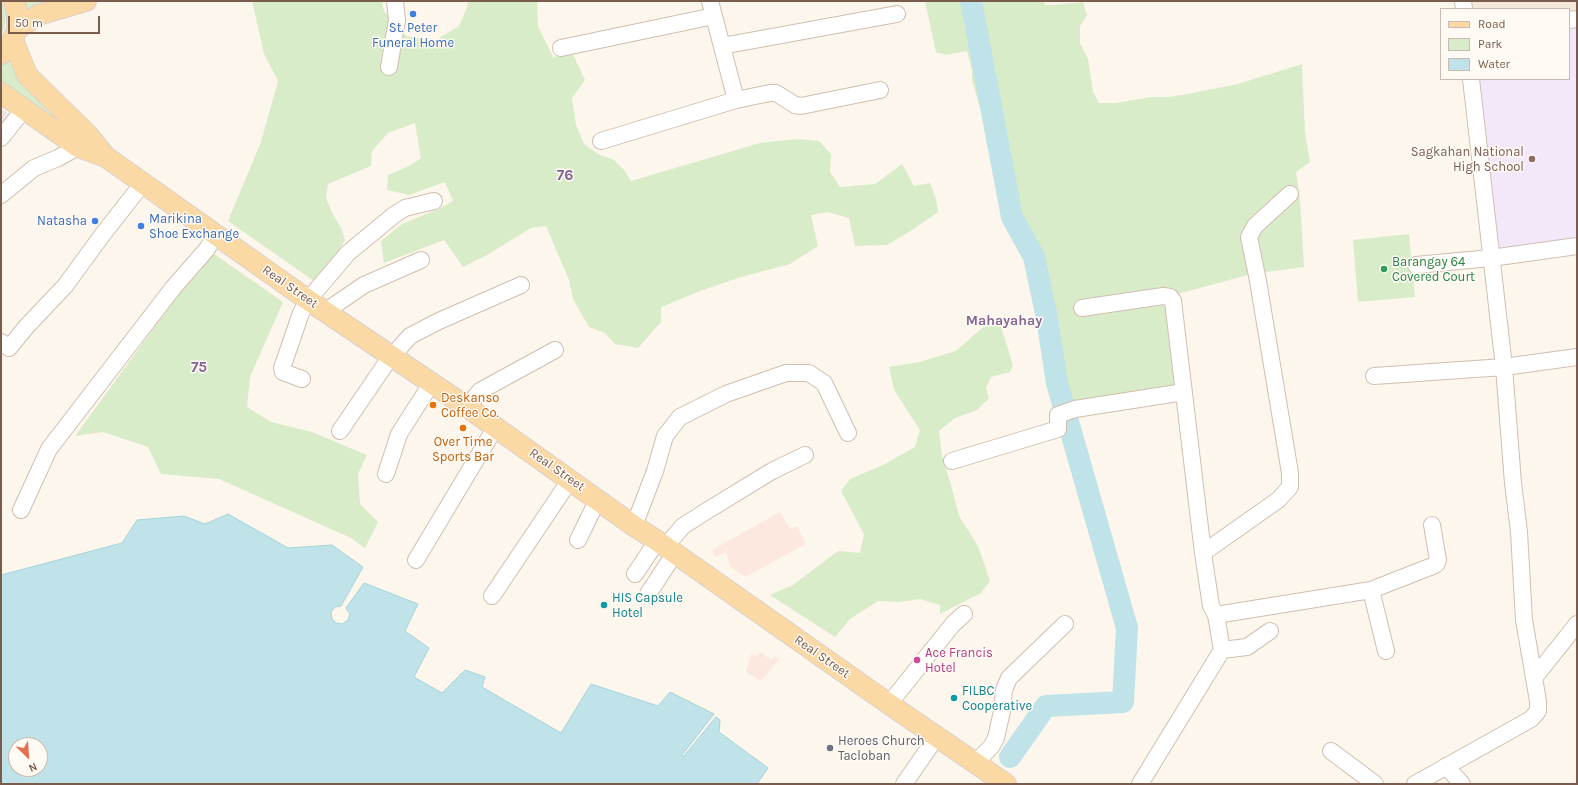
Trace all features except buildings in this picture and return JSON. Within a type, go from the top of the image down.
[{"type":"main road","name":"Real Street","points":[[14,1],[17,12],[10,41],[27,75],[88,135],[106,157]]},
{"type":"main road","points":[[10,41],[38,15],[86,1]]},
{"type":"main road","name":"Real Street","points":[[1,93],[78,147],[106,157],[308,300],[467,407],[634,526],[665,546],[889,704],[976,762],[1006,784]]},
{"type":"street","points":[[389,67],[397,20],[395,1]]},
{"type":"street","points":[[561,48],[712,8],[736,100]]},
{"type":"street","points":[[722,46],[897,14]]},
{"type":"street","points":[[1415,784],[1531,719],[1538,711],[1538,701],[1524,620],[1519,532],[1513,483],[1504,367],[1471,80]]},
{"type":"street","points":[[601,141],[736,100],[770,93],[776,93],[795,105],[801,106],[880,90]]},
{"type":"street","points":[[1,138],[24,109]]},
{"type":"street","points":[[1,195],[34,168],[58,158],[78,147]]},
{"type":"street","points":[[4,349],[65,286],[143,183]]},
{"type":"street","points":[[1203,553],[1278,500],[1290,487],[1288,465],[1258,281],[1249,237],[1254,226],[1290,194]]},
{"type":"street","points":[[302,379],[283,372],[282,368],[301,313],[308,300],[348,253],[394,215],[405,208],[434,201]]},
{"type":"street","points":[[21,510],[48,449],[173,288],[207,249],[216,235]]},
{"type":"street","points":[[1416,265],[1491,258],[1577,246]]},
{"type":"street","points":[[326,312],[364,285],[421,260]]},
{"type":"street","points":[[340,431],[392,357],[410,336],[439,320],[521,285]]},
{"type":"street","points":[[1082,308],[1163,296],[1170,297],[1172,301],[1203,553],[1211,606],[1216,615],[1222,650],[1140,784]]},
{"type":"street","points":[[467,407],[480,391],[555,350]]},
{"type":"street","points":[[1374,376],[1504,367],[1577,357]]},
{"type":"street","points":[[634,526],[655,471],[664,436],[680,417],[726,394],[786,373],[809,373],[824,383],[848,433]]},
{"type":"street","points":[[386,474],[399,434],[431,384]]},
{"type":"street","points":[[952,460],[1058,429],[1058,415],[1075,409],[1184,392]]},
{"type":"street","points":[[416,560],[495,428]]},
{"type":"street","points":[[648,594],[665,546],[683,526],[772,472],[805,455]]},
{"type":"street","points":[[492,596],[570,480]]},
{"type":"street","points":[[578,540],[598,499]]},
{"type":"street","points":[[1216,615],[1371,590],[1437,563],[1438,560],[1432,525]]},
{"type":"street","points":[[635,574],[653,547],[665,546]]},
{"type":"street","points":[[1371,590],[1386,651]]},
{"type":"street","points":[[889,704],[953,624],[964,614]]},
{"type":"street","points":[[976,762],[991,747],[996,738],[1002,711],[1004,690],[1009,678],[1065,624]]},
{"type":"street","points":[[1534,678],[1577,624]]},
{"type":"street","points":[[1222,650],[1247,647],[1270,631]]},
{"type":"street","points":[[904,784],[937,736]]},
{"type":"street","points":[[1330,751],[1375,784]]},
{"type":"street","points":[[1446,766],[1462,784]]},
{"type":"shaded area","points":[[1461,1],[1577,1],[1577,15],[1570,16],[1570,8],[1462,8]]},
{"type":"shaded area","name":"Sagkahan National High School","points":[[1577,27],[1577,238],[1497,249],[1477,80],[1570,80],[1570,28]]},
{"type":"shaded area","points":[[1,109],[9,113],[1,127]]},
{"type":"shaded area","points":[[780,512],[790,529],[797,526],[806,544],[745,577],[730,566],[726,552],[715,557],[712,550]]},
{"type":"shaded area","points":[[760,652],[771,660],[774,656],[779,659],[761,681],[746,672],[751,654],[756,656]]},
{"type":"green space","points":[[1,1],[4,5],[6,15],[5,26],[1,37]]},
{"type":"green space","points":[[23,1],[66,1],[26,13]]},
{"type":"green space","points":[[252,1],[382,1],[384,11],[406,36],[434,41],[459,26],[468,5],[467,1],[541,1],[537,3],[538,26],[553,57],[573,54],[585,80],[572,98],[576,125],[584,144],[600,155],[614,160],[624,170],[631,181],[760,143],[796,139],[819,141],[831,154],[830,172],[840,187],[875,184],[902,164],[914,186],[930,183],[936,199],[938,212],[887,245],[855,246],[849,218],[827,212],[811,215],[818,246],[790,264],[741,277],[700,291],[661,307],[661,322],[638,348],[615,344],[605,333],[589,327],[573,299],[569,280],[546,226],[531,228],[487,255],[463,267],[444,240],[384,263],[381,241],[402,224],[453,201],[445,182],[409,195],[387,190],[388,175],[411,165],[421,158],[415,123],[388,133],[372,151],[371,166],[328,184],[326,198],[332,213],[341,228],[345,240],[335,257],[314,281],[228,221],[261,142],[278,81],[264,54]]},
{"type":"green space","points":[[925,1],[1044,1],[1045,5],[1083,2],[1087,15],[1080,26],[1080,43],[1088,59],[1093,92],[1099,103],[1116,103],[1151,97],[1169,97],[1193,93],[1238,84],[1302,64],[1305,133],[1310,162],[1296,172],[1300,200],[1304,267],[1251,274],[1174,295],[1182,392],[1066,406],[1057,383],[1047,318],[1037,274],[1029,255],[1008,221],[988,135],[972,80],[972,70],[967,51],[946,55],[936,52]]},
{"type":"green space","points":[[13,54],[76,132],[35,107],[1,83],[1,65]]},
{"type":"green space","name":"Barangay 64 Covered Court","points":[[1409,234],[1415,297],[1358,302],[1353,240]]},
{"type":"green space","points":[[210,251],[283,302],[250,377],[247,407],[271,422],[312,432],[367,455],[358,474],[360,504],[378,522],[365,548],[351,538],[219,479],[161,474],[148,447],[103,432],[75,436]]},
{"type":"green space","points":[[1000,323],[1013,365],[1010,372],[991,377],[986,388],[989,398],[977,410],[955,418],[939,431],[942,456],[959,516],[978,546],[990,581],[981,593],[940,614],[940,605],[920,599],[899,602],[878,601],[850,619],[835,637],[770,595],[793,585],[838,551],[860,553],[864,534],[841,491],[850,479],[885,464],[915,447],[920,430],[894,390],[889,367],[919,362],[956,351],[982,328]]},
{"type":"water","points":[[228,514],[288,548],[332,545],[363,567],[341,606],[335,607],[331,612],[332,619],[336,623],[342,624],[348,620],[350,614],[346,608],[364,583],[418,604],[405,631],[429,648],[414,677],[442,693],[465,670],[485,677],[482,687],[561,733],[591,684],[658,706],[670,692],[714,714],[682,755],[683,757],[716,717],[720,720],[719,732],[768,768],[757,784],[1,784],[1,575],[122,543],[137,520],[184,516],[205,524]]},
{"type":"waterway","points":[[971,1],[1012,217],[1034,257],[1047,318],[1057,383],[1127,628],[1123,702],[1046,706],[1010,757]]},
{"type":"place","name":"St. Peter Funeral Home","points":[[413,14]]},
{"type":"place","name":"Sagkahan National High School","points":[[1532,159]]},
{"type":"place","name":"Natasha","points":[[95,221]]},
{"type":"place","name":"Marikina Shoe Exchange","points":[[141,226]]},
{"type":"place","name":"Barangay 64 Covered Court","points":[[1384,269]]},
{"type":"place","name":"Deskanso Coffee Co.","points":[[433,405]]},
{"type":"place","name":"Over Time Sports Bar","points":[[463,428]]},
{"type":"place","name":"HIS Capsule Hotel","points":[[604,605]]},
{"type":"place","name":"Ace Francis Hotel","points":[[917,660]]},
{"type":"place","name":"FILBC Cooperative","points":[[954,698]]},
{"type":"place","name":"Heroes Church Tacloban","points":[[830,748]]},
{"type":"district","name":"76","points":[[565,176]]},
{"type":"district","name":"Mahayahay","points":[[1004,321]]},
{"type":"district","name":"75","points":[[199,368]]}]
